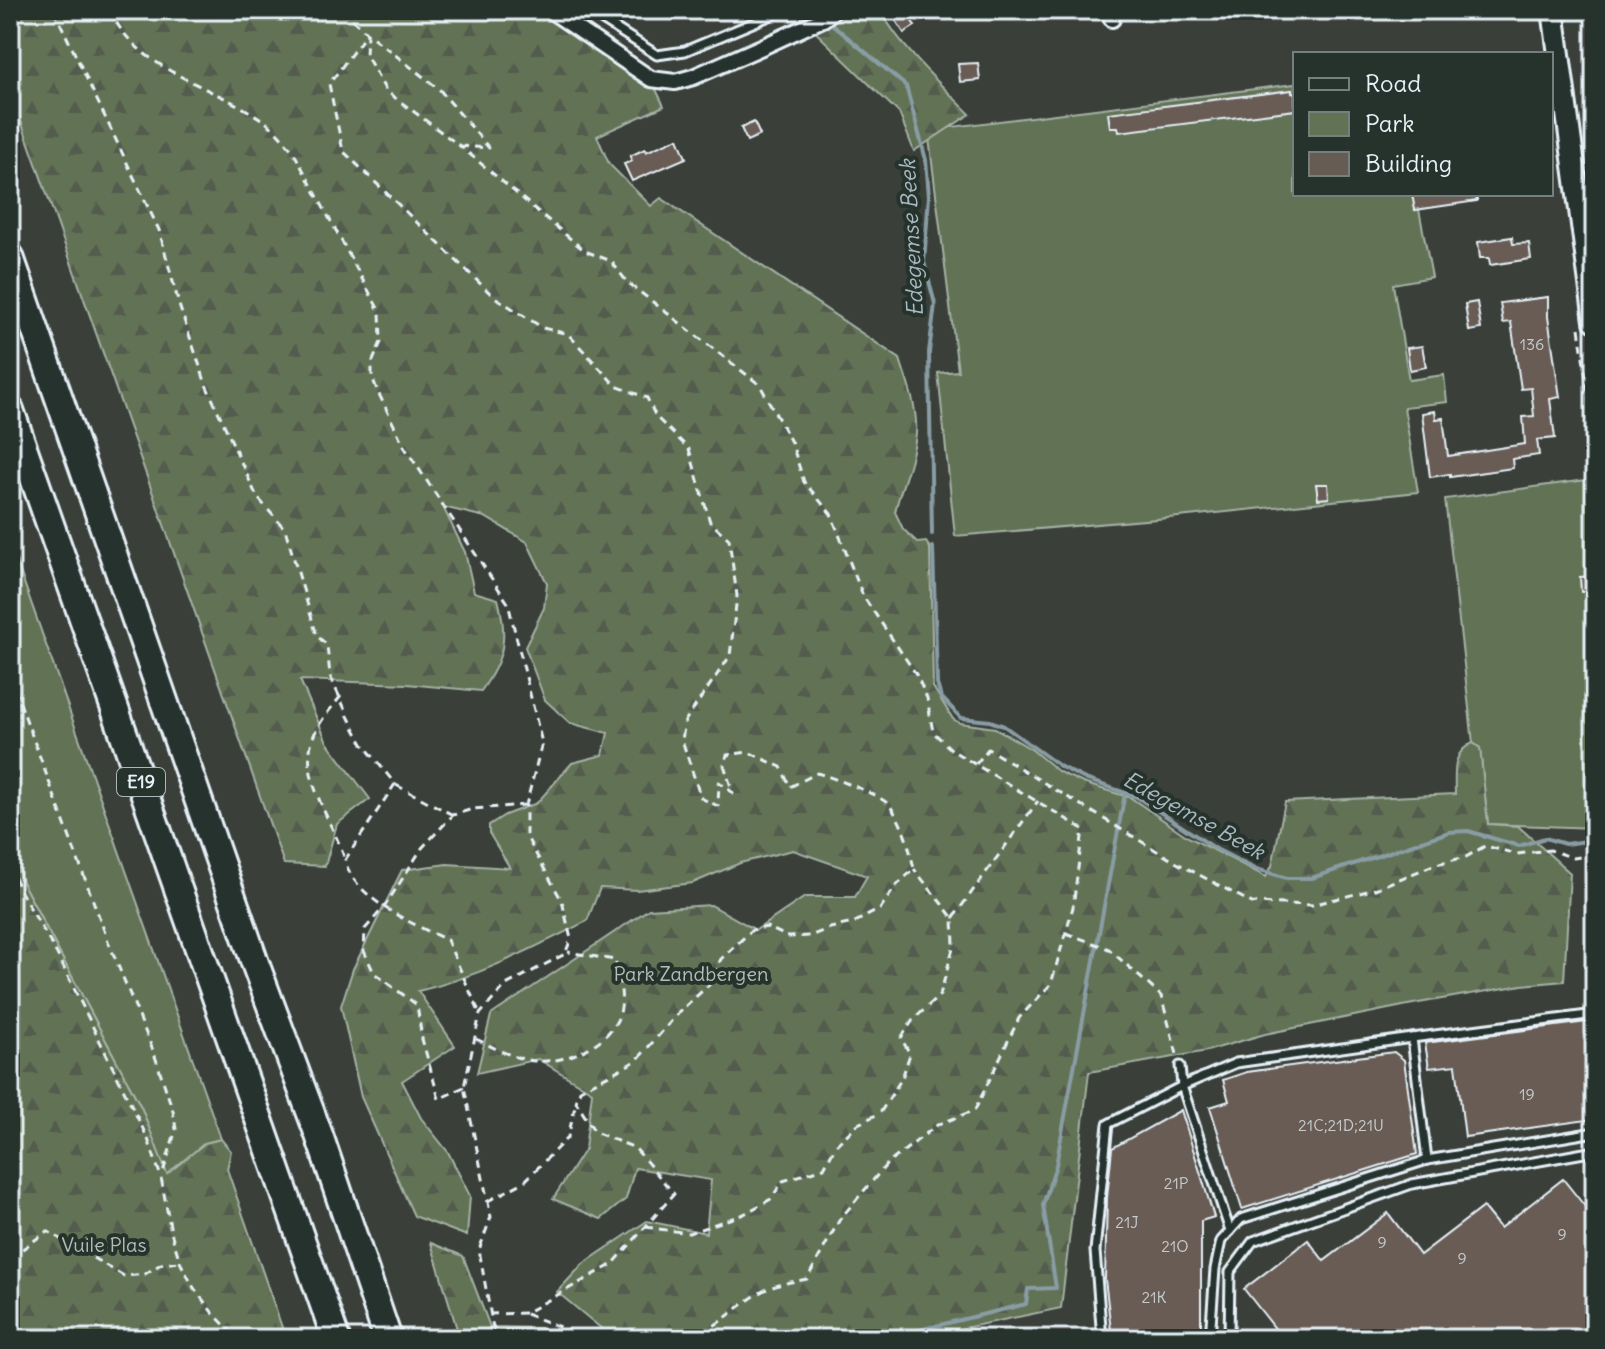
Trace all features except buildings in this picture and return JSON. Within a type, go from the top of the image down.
[{"type":"highway","name":"E19","points":[[10,257],[388,1339]]},
{"type":"highway","name":"E19","points":[[10,410],[336,1339]]},
{"type":"main road","points":[[1553,10],[1595,321]]},
{"type":"street","points":[[550,10],[651,79],[675,82],[764,46],[823,19],[834,10]]},
{"type":"lane","points":[[587,10],[657,55],[685,51],[784,10]]},
{"type":"lane","points":[[1102,1339],[1095,1251],[1108,1124],[1182,1086],[1236,1063],[1595,1014]]},
{"type":"lane","points":[[1412,1038],[1427,1160]]},
{"type":"lane","points":[[1180,1066],[1182,1086],[1230,1231]]},
{"type":"lane","points":[[1210,1339],[1215,1269],[1221,1241],[1241,1219],[1427,1160],[1595,1132]]},
{"type":"lane","points":[[1229,1339],[1230,1272],[1253,1241],[1412,1184],[1595,1151]]},
{"type":"path","points":[[54,10],[159,230],[180,308],[207,387],[231,443],[257,497],[285,529],[317,636],[327,645],[330,676],[349,718],[363,744],[395,784],[453,815]]},
{"type":"path","points":[[110,10],[126,35],[153,60],[263,120],[280,134],[294,153],[380,312],[381,342],[372,363],[372,377],[378,392],[405,448],[508,603],[542,743],[526,805],[526,836],[562,901],[571,939],[567,952]]},
{"type":"path","points":[[342,10],[439,89],[489,148],[460,146]]},
{"type":"path","points":[[367,33],[366,55],[386,91],[460,146],[585,251],[611,261],[627,282],[760,385],[792,444],[804,482],[831,514],[863,596],[916,674],[927,698],[933,732],[953,751],[1083,829],[1073,907],[1051,984],[1019,1018],[975,1110],[937,1125],[886,1165],[840,1219],[807,1279],[782,1283],[763,1291],[702,1334],[687,1339]]},
{"type":"path","points":[[367,33],[329,84],[343,151],[493,296],[543,328],[568,334],[616,386],[647,398],[656,417],[689,449],[710,522],[729,539],[737,596],[730,656],[685,721],[682,740],[701,798],[718,806],[719,782],[733,793],[724,765],[727,755],[748,752],[781,767],[790,787],[817,773],[887,803],[909,843],[914,869],[953,918],[954,945],[940,995],[913,1020],[901,1038],[910,1054],[902,1078],[880,1113],[858,1124],[836,1145],[824,1168],[783,1181],[771,1199],[744,1214],[689,1233],[645,1227]]},
{"type":"path","points":[[10,676],[108,941],[154,1053],[173,1111],[176,1129],[161,1177]]},
{"type":"path","points":[[341,696],[316,729],[311,778],[338,838],[348,874],[360,887],[404,920],[447,940],[480,1014]]},
{"type":"path","points":[[976,764],[988,749],[1177,863],[1252,903],[1312,905],[1375,889],[1436,864],[1466,857],[1485,846],[1517,854],[1550,850],[1574,858],[1595,854]]},
{"type":"path","points":[[345,860],[395,784]]},
{"type":"path","points":[[953,918],[1038,801]]},
{"type":"path","points":[[464,1087],[439,1099],[422,1039],[417,1005],[374,973],[364,951],[365,929],[385,906],[422,848],[453,815],[473,809],[526,805]]},
{"type":"path","points":[[10,864],[18,887],[57,954],[148,1139],[161,1177],[180,1262],[212,1312],[238,1339]]},
{"type":"path","points":[[488,1201],[524,1182],[568,1137],[580,1090],[636,1061],[682,1009],[709,985],[721,959],[752,930],[767,927],[788,937],[810,936],[853,923],[880,909],[896,886],[914,869]]},
{"type":"path","points":[[1066,933],[1109,949],[1161,996],[1180,1066]]},
{"type":"path","points":[[476,1039],[509,1055],[537,1061],[573,1056],[610,1032],[621,1014],[615,960],[567,952],[506,985],[480,1014],[464,1087],[491,1217],[479,1250],[495,1339]]},
{"type":"path","points":[[525,1313],[613,1264],[674,1194],[635,1148],[595,1132],[576,1102]]},
{"type":"path","points":[[10,1253],[16,1254],[47,1231],[124,1276],[145,1274],[161,1264],[180,1262]]},
{"type":"path","points":[[490,1314],[525,1313],[588,1338],[598,1339]]},
{"type":"green space","name":"Park Zandbergen","points":[[10,10],[550,10],[651,79],[664,106],[597,136],[609,164],[651,206],[661,198],[900,359],[914,405],[916,433],[895,512],[903,529],[918,543],[926,542],[930,548],[933,687],[953,719],[960,723],[995,728],[1031,749],[1059,772],[1131,798],[1188,837],[1266,877],[1272,866],[1285,802],[1455,794],[1458,758],[1473,743],[1480,748],[1488,824],[1518,826],[1570,873],[1564,981],[1413,1004],[1265,1034],[1207,1051],[1089,1072],[1061,1308],[911,1339],[599,1339],[602,1329],[557,1292],[583,1264],[647,1221],[706,1233],[711,1180],[635,1168],[626,1199],[601,1219],[553,1199],[585,1149],[592,1092],[538,1059],[477,1073],[491,1015],[649,909],[711,905],[756,930],[805,897],[855,897],[867,876],[793,850],[740,863],[693,883],[637,890],[600,888],[587,921],[483,970],[418,991],[455,1046],[402,1081],[421,1118],[448,1152],[470,1196],[467,1236],[414,1216],[361,1097],[341,1006],[353,969],[402,870],[447,864],[510,868],[489,833],[489,825],[505,815],[537,803],[572,763],[603,755],[608,733],[570,723],[545,700],[525,647],[544,608],[547,583],[527,542],[485,517],[443,507],[465,552],[474,592],[498,599],[503,625],[500,657],[481,691],[407,684],[300,680],[327,742],[370,799],[337,824],[325,866],[284,864],[10,90]]},
{"type":"green space","points":[[798,10],[880,10],[910,52],[970,114],[914,151],[899,113],[802,19]]},
{"type":"green space","points":[[1293,84],[1293,196],[1416,196],[1432,277],[1393,284],[1409,380],[1444,375],[1447,402],[1404,407],[1418,492],[955,536],[938,373],[958,371],[928,130]]},
{"type":"green space","points":[[1594,479],[1595,828],[1488,824],[1480,748],[1473,743],[1445,499]]},
{"type":"green space","points":[[10,543],[221,1139],[205,1143],[167,1175],[141,1107],[22,882],[10,847]]},
{"type":"green space","name":"Vuile Plas","points":[[10,847],[22,882],[141,1107],[167,1174],[205,1143],[221,1139],[231,1151],[227,1169],[286,1339],[10,1339]]},
{"type":"green space","points":[[431,1243],[463,1256],[490,1327],[540,1328],[553,1339],[460,1339]]},
{"type":"waterway","name":"Edegemse Beek","points":[[833,25],[906,86],[926,160],[929,196],[924,262],[935,304],[929,352],[932,534]]},
{"type":"waterway","name":"Edegemse Beek","points":[[933,547],[937,684],[941,697],[961,718],[1004,726],[1061,767],[1137,797],[1216,849],[1253,868],[1287,878],[1312,878],[1449,832],[1468,831],[1519,846],[1545,838],[1565,844],[1595,840]]},
{"type":"waterway","points":[[882,1339],[1026,1304],[1028,1289],[1056,1288],[1043,1205],[1056,1165],[1125,793]]}]
